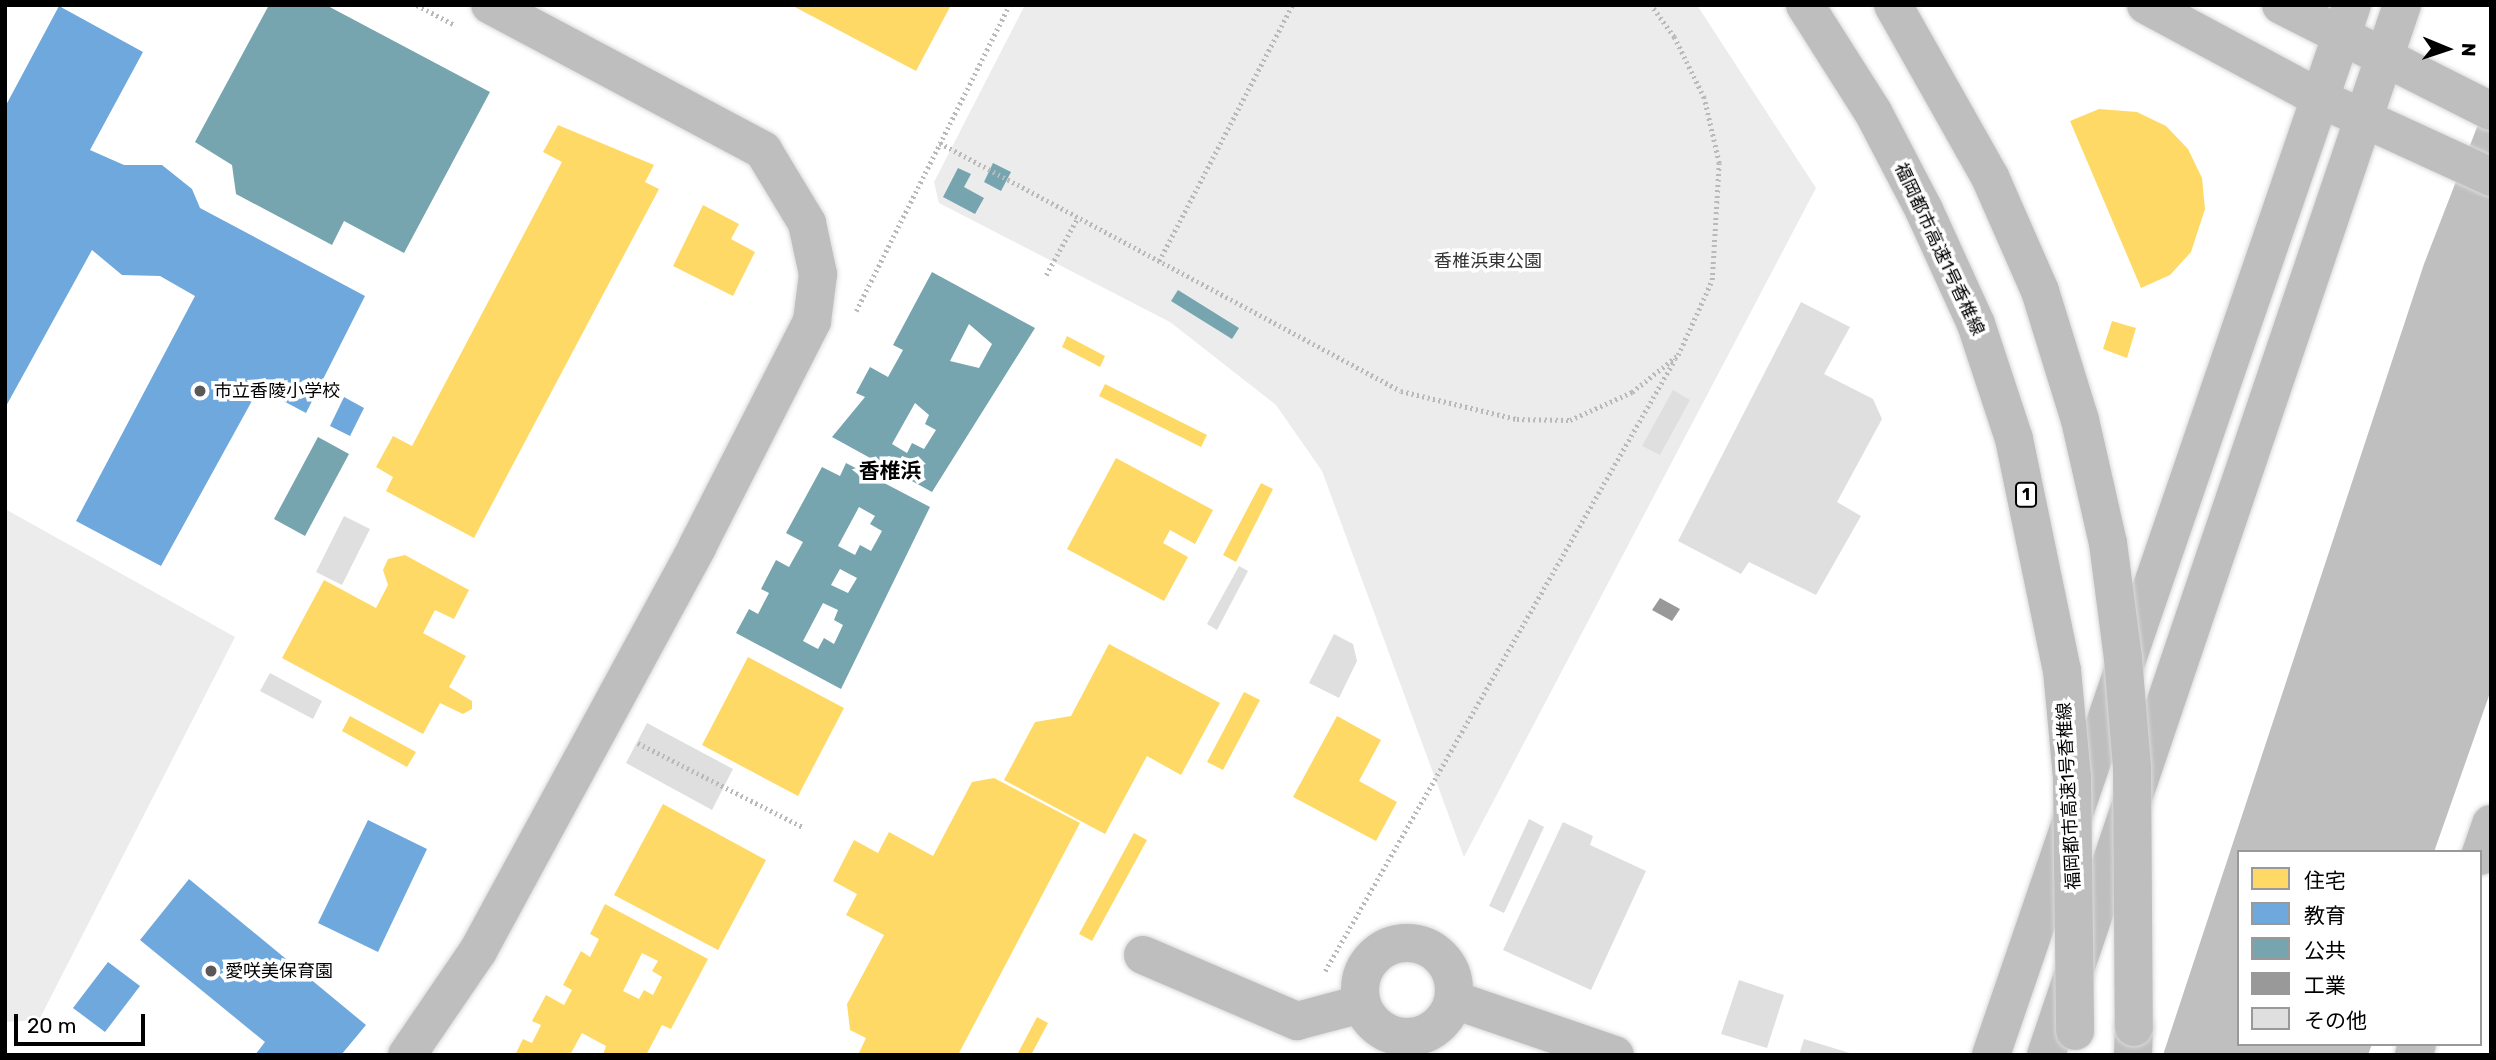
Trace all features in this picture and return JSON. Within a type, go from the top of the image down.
[{"type":"main road","name":"福岡都市高速1号香椎線","points":[[1805,5],[1873,112],[1924,210],[1976,324],[2014,439],[2062,670],[2072,777],[2074,1055]]},
{"type":"main road","points":[[1893,5],[1990,177],[2040,292],[2080,420],[2108,542],[2123,658],[2133,809],[2133,1055]]},
{"type":"main road","points":[[2146,5],[2323,100],[2491,177]]},
{"type":"main road","points":[[2281,5],[2347,22],[2384,58],[2491,111]]},
{"type":"main road","points":[[2046,1055],[2402,5]]},
{"type":"main road","points":[[407,1055],[478,951],[697,547],[812,321],[818,274],[807,223],[763,150],[478,18]]},
{"type":"main road","points":[[1991,1055],[2323,100],[2347,22]]},
{"type":"main road","points":[[2482,850],[2491,824]]},
{"type":"main road","points":[[1406,941],[1434,949],[1452,971],[1454,1000],[1445,1019],[1409,1037],[1372,1021],[1361,1003],[1362,974],[1378,951],[1406,941]]},
{"type":"main road","points":[[1143,955],[1297,1021],[1361,1003]]},
{"type":"main road","points":[[1454,1000],[1615,1055]]},
{"type":"path","points":[[417,5],[478,18]]},
{"type":"path","points":[[911,199],[1009,5]]},
{"type":"path","points":[[1159,261],[1292,5]]},
{"type":"path","points":[[1297,1021],[1678,355],[1712,280],[1719,163],[1704,98],[1674,37],[1651,5]]},
{"type":"path","points":[[940,143],[1401,391],[1504,417],[1570,420],[1632,393],[1678,355]]},
{"type":"path","points":[[1046,275],[1078,217]]},
{"type":"path","points":[[628,738],[803,827]]},
{"type":"green space","name":"香椎浜東公園","points":[[1025,5],[1697,5],[1816,188],[1464,857],[1322,471],[1276,405],[1170,322],[939,203],[934,182]]},
{"type":"green space","points":[[5,509],[235,637],[39,1020],[5,1022]]},
{"type":"shaded area","points":[[2491,91],[2491,690],[2435,850],[2237,850],[2237,1046],[2371,1046],[2368,1055],[2163,1055],[2424,264]]},
{"type":"building: 住宅","points":[[791,5],[951,5],[916,71]]},
{"type":"building: 住宅","points":[[2099,109],[2137,112],[2166,126],[2188,149],[2202,178],[2205,209],[2191,252],[2170,275],[2141,288],[2070,121]]},
{"type":"building: 住宅","points":[[558,125],[654,165],[645,182],[659,189],[474,538],[386,491],[393,477],[376,467],[393,436],[412,446],[562,162],[543,152]]},
{"type":"building: 住宅","points":[[703,205],[739,224],[731,239],[755,252],[733,296],[673,266]]},
{"type":"building: 住宅","points":[[2112,321],[2136,328],[2127,358],[2103,349]]},
{"type":"building: 住宅","points":[[1067,336],[1105,356],[1100,367],[1062,347]]},
{"type":"building: 住宅","points":[[1105,384],[1207,435],[1201,447],[1099,396]]},
{"type":"building: 住宅","points":[[1116,458],[1213,510],[1195,544],[1170,530],[1163,543],[1188,557],[1164,601],[1067,549]]},
{"type":"building: 住宅","points":[[1261,483],[1273,489],[1236,562],[1223,555]]},
{"type":"building: 住宅","points":[[405,555],[469,590],[454,619],[435,610],[423,633],[466,656],[449,687],[472,701],[472,709],[463,714],[440,703],[423,734],[282,658],[324,580],[376,608],[388,585],[383,570],[388,559]]},
{"type":"building: 住宅","points":[[1109,644],[1220,703],[1181,775],[1147,756],[1105,834],[1004,780],[1035,722],[1071,716]]},
{"type":"building: 住宅","points":[[748,657],[844,708],[798,796],[702,745]]},
{"type":"building: 住宅","points":[[1244,692],[1260,700],[1223,770],[1207,762]]},
{"type":"building: 住宅","points":[[350,716],[416,752],[407,767],[342,731]]},
{"type":"building: 住宅","points":[[1337,716],[1381,740],[1359,781],[1397,802],[1376,841],[1293,797]]},
{"type":"building: 住宅","points":[[994,778],[1080,823],[958,1055],[858,1055],[866,1038],[850,1030],[847,1004],[884,935],[846,915],[857,894],[833,881],[854,840],[878,853],[889,832],[933,856],[972,782]]},
{"type":"building: 住宅","points":[[663,804],[766,860],[718,950],[614,895]]},
{"type":"building: 住宅","points":[[1134,833],[1147,840],[1092,941],[1079,934]]},
{"type":"building: 住宅","points":[[605,904],[708,959],[671,1029],[662,1025],[646,1055],[603,1055],[606,1046],[582,1033],[570,1055],[515,1055],[523,1039],[532,1043],[541,1025],[532,1021],[546,995],[564,1005],[572,990],[563,985],[581,951],[590,957],[599,939],[590,934]],"holes":[[[642,953],[658,961],[652,971],[662,977],[653,995],[644,990],[639,999],[623,991]]]},
{"type":"building: 住宅","points":[[1037,1017],[1048,1023],[1031,1055],[1017,1055]]},
{"type":"building: 教育","points":[[59,6],[143,52],[90,150],[124,165],[162,165],[192,189],[200,208],[365,296],[306,413],[259,388],[161,566],[76,521],[195,296],[160,276],[122,275],[92,250],[5,408],[5,107]]},
{"type":"building: 教育","points":[[344,397],[364,408],[350,436],[330,426]]},
{"type":"building: 教育","points":[[368,820],[427,849],[378,952],[318,923]]},
{"type":"building: 教育","points":[[189,879],[366,1025],[341,1055],[255,1055],[265,1042],[140,940]]},
{"type":"building: 教育","points":[[108,962],[140,986],[105,1032],[73,1008]]},
{"type":"building: 公共","points":[[269,5],[326,5],[490,92],[404,253],[344,221],[332,245],[236,194],[232,165],[195,142]]},
{"type":"building: 公共","points":[[993,163],[1011,172],[1001,191],[984,182]]},
{"type":"building: 公共","points":[[958,168],[971,174],[964,187],[984,198],[975,214],[943,197]]},
{"type":"building: 公共","points":[[932,272],[1035,328],[932,492],[832,437],[865,397],[856,393],[870,367],[888,377],[903,350],[893,345]],"holes":[[[969,324],[992,344],[979,368],[950,361]],[[915,403],[929,415],[925,424],[936,430],[924,449],[912,443],[907,453],[892,444]]]},
{"type":"building: 公共","points":[[1178,290],[1239,328],[1232,339],[1171,301]]},
{"type":"building: 公共","points":[[318,437],[349,454],[305,536],[274,519]]},
{"type":"building: 公共","points":[[846,463],[930,507],[841,689],[736,633],[749,609],[758,614],[769,593],[761,589],[776,560],[789,567],[803,542],[786,533],[822,467],[840,476]],"holes":[[[859,507],[875,516],[870,524],[882,531],[871,551],[860,545],[855,555],[838,546]],[[840,569],[857,578],[848,593],[831,585]],[[823,603],[838,610],[834,620],[843,625],[834,644],[824,638],[818,649],[803,641]]]},
{"type":"building: 工業","points":[[1660,598],[1680,609],[1672,621],[1652,610]]},
{"type":"building: その他","points":[[1801,302],[1850,327],[1824,374],[1873,399],[1882,419],[1837,502],[1861,516],[1816,595],[1749,562],[1741,574],[1678,541]]},
{"type":"building: その他","points":[[1673,390],[1690,400],[1660,455],[1642,446]]},
{"type":"building: その他","points":[[344,516],[370,529],[342,585],[316,572]]},
{"type":"building: その他","points":[[1239,566],[1248,571],[1217,630],[1207,624]]},
{"type":"building: その他","points":[[1334,634],[1353,644],[1357,661],[1339,698],[1309,683]]},
{"type":"building: その他","points":[[270,673],[322,701],[313,719],[260,691]]},
{"type":"building: その他","points":[[647,723],[733,769],[712,810],[626,763]]},
{"type":"building: その他","points":[[1529,819],[1544,827],[1504,913],[1489,906]]},
{"type":"building: その他","points":[[1563,822],[1593,836],[1590,845],[1646,871],[1591,990],[1503,950]]},
{"type":"building: その他","points":[[1739,980],[1784,995],[1767,1048],[1721,1034]]},
{"type":"building: その他","points":[[1804,1039],[1853,1054],[1853,1055],[1799,1055]]},
{"type":"place","name":"市立香陵小学校","points":[[200,391]]},
{"type":"place","name":"愛咲美保育園","points":[[211,971]]},
{"type":"district","name":"香椎浜","points":[[890,471]]}]
